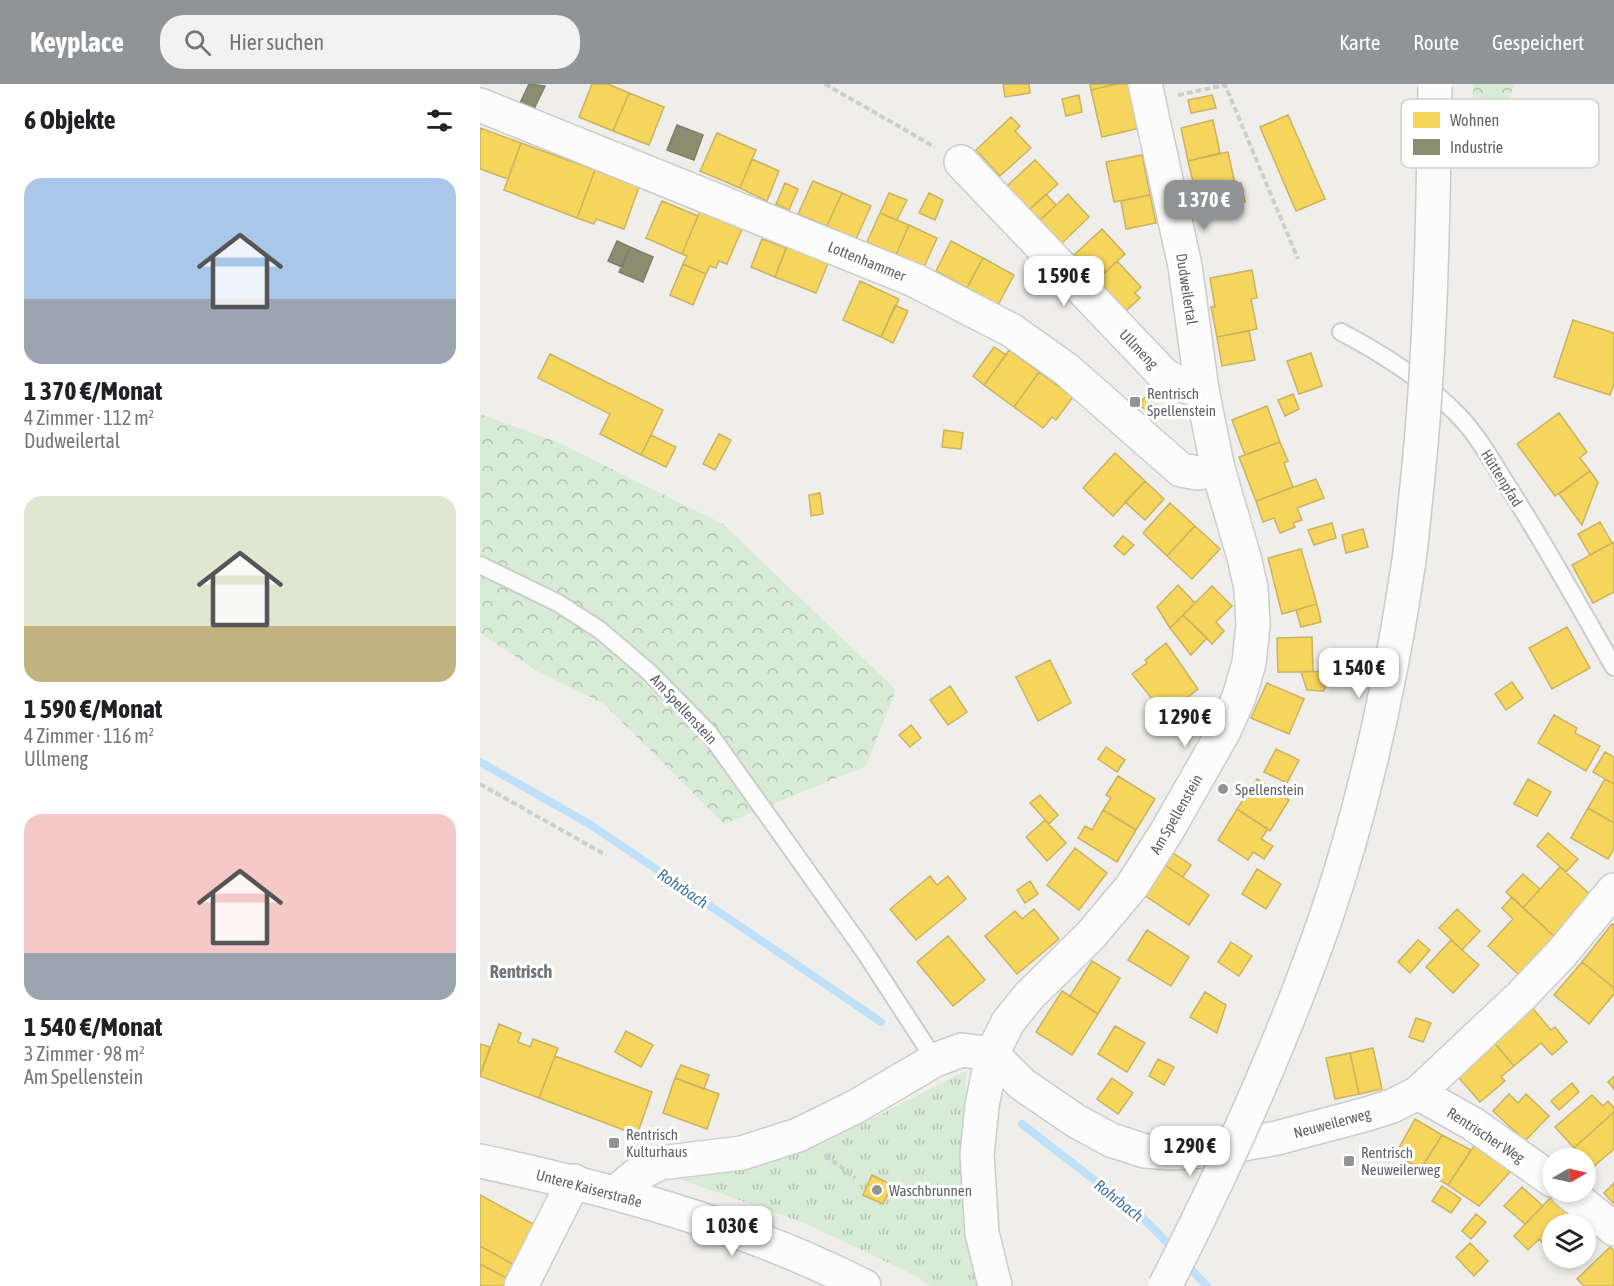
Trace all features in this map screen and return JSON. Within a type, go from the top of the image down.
[{"type":"street","name":"Dudweilertal","points":[[1147,92],[1185,266],[1202,390]]},
{"type":"street","name":"Lottenhammer","points":[[480,105],[914,280],[1011,330],[1057,363],[1180,470],[1198,473],[1218,470]]},
{"type":"street","name":"Ullmeng","points":[[961,162],[1165,376],[1188,387],[1202,390]]},
{"type":"street","points":[[1164,1286],[1240,1132],[1296,1000],[1326,917],[1350,838],[1383,707],[1408,565],[1425,411],[1432,267],[1434,168]]},
{"type":"street","name":"Am Spellenstein","points":[[995,1286],[981,1233],[977,1155],[982,1106],[992,1054],[1008,1022],[1029,996],[1091,935],[1132,886],[1167,831],[1224,731],[1239,697],[1250,654],[1253,625],[1251,588],[1218,470],[1202,390]]},
{"type":"street","name":"Neuweilerweg","points":[[992,1054],[1022,1084],[1076,1121],[1111,1140],[1145,1151],[1171,1153],[1203,1151],[1277,1138],[1367,1114],[1392,1106],[1418,1093],[1562,954],[1614,890]]},
{"type":"street","points":[[615,1193],[635,1176],[660,1163],[742,1153],[798,1135],[855,1107],[935,1060],[962,1050],[992,1054]]},
{"type":"street","name":"Rentrischer Weg","points":[[1418,1093],[1473,1124],[1542,1173]]},
{"type":"street","name":"Untere Kaiserstraße","points":[[480,1161],[615,1193],[771,1243],[864,1286]]},
{"type":"street","points":[[521,1286],[574,1182]]},
{"type":"street","points":[[1581,1202],[1614,1229]]},
{"type":"lane","name":"Hüttenpfad","points":[[1341,332],[1376,350],[1412,375],[1458,414],[1520,505],[1614,667]]},
{"type":"lane","name":"Am Spellenstein","points":[[480,565],[558,603],[600,630],[649,672],[709,733],[864,951],[935,1060]]},
{"type":"path","points":[[825,84],[961,162]]},
{"type":"path","points":[[1147,92],[1225,85],[1298,259]]},
{"type":"path","points":[[480,784],[606,855]]},
{"type":"green space","points":[[1473,84],[1514,84],[1509,99],[1473,99]]},
{"type":"green space","points":[[480,414],[557,442],[723,524],[896,690],[866,766],[724,824],[604,704],[536,670],[480,633]]},
{"type":"green space","name":"Waschbrunnen","points":[[967,1070],[961,1152],[964,1228],[978,1286],[931,1286],[918,1277],[807,1224],[677,1178],[724,1171],[819,1146]]},
{"type":"building: Wohnen","points":[[592,84],[608,84],[629,93],[613,131],[579,117]]},
{"type":"building: Wohnen","points":[[1003,84],[1029,84],[1030,93],[1005,97]]},
{"type":"building: Wohnen","points":[[1090,84],[1117,84],[1091,90]]},
{"type":"building: Wohnen","points":[[1117,84],[1130,84],[1140,128],[1102,137],[1091,90]]},
{"type":"building: Wohnen","points":[[629,93],[664,107],[649,145],[613,131]]},
{"type":"building: Wohnen","points":[[1079,95],[1082,112],[1066,116],[1062,99]]},
{"type":"building: Wohnen","points":[[1212,95],[1216,108],[1191,113],[1188,100]]},
{"type":"building: Wohnen","points":[[1288,115],[1325,199],[1296,211],[1260,127]]},
{"type":"building: Wohnen","points":[[1011,117],[1020,126],[1015,131],[1031,148],[1000,176],[976,150]]},
{"type":"building: Wohnen","points":[[1213,120],[1220,153],[1188,161],[1181,128]]},
{"type":"building: Wohnen","points":[[480,128],[521,143],[508,179],[480,169]]},
{"type":"building: Wohnen","points":[[717,133],[756,150],[740,188],[700,171]]},
{"type":"building: Wohnen","points":[[521,143],[595,170],[577,218],[504,190]]},
{"type":"building: Wohnen","points":[[1228,152],[1235,184],[1196,194],[1188,161]]},
{"type":"building: Wohnen","points":[[1142,155],[1150,195],[1114,202],[1106,162]]},
{"type":"building: Wohnen","points":[[752,159],[779,171],[767,201],[740,188]]},
{"type":"building: Wohnen","points":[[1035,160],[1058,184],[1029,210],[1007,186]]},
{"type":"building: Wohnen","points":[[595,170],[639,187],[624,229],[596,219],[594,224],[577,218]]},
{"type":"building: Wohnen","points":[[813,181],[842,193],[827,226],[798,214]]},
{"type":"building: Wohnen","points":[[785,183],[798,189],[789,210],[776,204]]},
{"type":"building: Wohnen","points":[[1241,183],[1245,202],[1217,209],[1212,190]]},
{"type":"building: Wohnen","points":[[842,193],[871,206],[856,239],[827,226]]},
{"type":"building: Wohnen","points":[[889,193],[907,200],[897,220],[880,213]]},
{"type":"building: Wohnen","points":[[929,193],[943,200],[935,220],[919,213]]},
{"type":"building: Wohnen","points":[[1046,194],[1056,205],[1039,221],[1029,210]]},
{"type":"building: Wohnen","points":[[1068,194],[1089,217],[1061,244],[1039,221]]},
{"type":"building: Wohnen","points":[[1150,195],[1156,223],[1126,229],[1121,201]]},
{"type":"building: Wohnen","points":[[662,201],[698,216],[682,254],[646,238]]},
{"type":"building: Wohnen","points":[[700,211],[742,229],[727,264],[719,261],[716,268],[710,266],[706,274],[683,264],[687,256],[682,254]]},
{"type":"building: Wohnen","points":[[880,213],[909,225],[896,255],[867,242]]},
{"type":"building: Wohnen","points":[[909,225],[937,238],[924,267],[896,255]]},
{"type":"building: Wohnen","points":[[1102,229],[1125,254],[1097,280],[1074,255]]},
{"type":"building: Wohnen","points":[[762,239],[786,248],[775,277],[751,267]]},
{"type":"building: Wohnen","points":[[951,241],[983,258],[967,288],[936,271]]},
{"type":"building: Wohnen","points":[[788,244],[829,261],[816,293],[775,277]]},
{"type":"building: Wohnen","points":[[983,258],[1014,275],[998,305],[967,288]]},
{"type":"building: Wohnen","points":[[1117,261],[1141,287],[1135,293],[1140,298],[1126,311],[1097,280]]},
{"type":"building: Wohnen","points":[[683,264],[706,274],[693,305],[670,295]]},
{"type":"building: Wohnen","points":[[1252,270],[1257,298],[1251,299],[1257,329],[1217,337],[1211,307],[1215,307],[1210,278]]},
{"type":"building: Wohnen","points":[[860,281],[899,299],[881,337],[843,320]]},
{"type":"building: Wohnen","points":[[895,305],[908,311],[893,343],[881,337]]},
{"type":"building: Wohnen","points":[[1573,320],[1614,333],[1614,383],[1610,395],[1554,377]]},
{"type":"building: Wohnen","points":[[1249,331],[1255,360],[1222,366],[1217,337]]},
{"type":"building: Wohnen","points":[[994,347],[1006,355],[984,385],[973,376]]},
{"type":"building: Wohnen","points":[[1009,350],[1039,372],[1014,407],[984,385]]},
{"type":"building: Wohnen","points":[[1311,353],[1322,386],[1299,394],[1287,361]]},
{"type":"building: Wohnen","points":[[550,354],[663,410],[641,455],[600,434],[610,414],[538,378]]},
{"type":"building: Wohnen","points":[[1039,372],[1073,397],[1056,420],[1052,417],[1043,428],[1014,407]]},
{"type":"building: Wohnen","points":[[1293,394],[1299,409],[1285,416],[1278,400]]},
{"type":"building: Wohnen","points":[[1146,396],[1158,407],[1151,415],[1139,404]]},
{"type":"building: Wohnen","points":[[1267,406],[1280,442],[1245,455],[1232,420]]},
{"type":"building: Wohnen","points":[[1559,413],[1587,452],[1580,458],[1590,471],[1555,496],[1517,444]]},
{"type":"building: Wohnen","points":[[944,430],[963,433],[961,449],[942,447]]},
{"type":"building: Wohnen","points":[[719,434],[731,440],[715,470],[703,464]]},
{"type":"building: Wohnen","points":[[651,435],[676,447],[666,467],[641,455]]},
{"type":"building: Wohnen","points":[[1280,442],[1288,461],[1284,463],[1293,487],[1256,501],[1239,457]]},
{"type":"building: Wohnen","points":[[1115,453],[1145,481],[1113,516],[1083,488]]},
{"type":"building: Wohnen","points":[[1590,471],[1598,482],[1582,525],[1559,494]]},
{"type":"building: Wohnen","points":[[1316,479],[1324,498],[1297,508],[1302,520],[1293,523],[1295,527],[1280,533],[1274,518],[1263,522],[1256,501]]},
{"type":"building: Wohnen","points":[[1145,481],[1164,499],[1145,520],[1125,502]]},
{"type":"building: Wohnen","points":[[820,493],[823,514],[811,516],[809,495]]},
{"type":"building: Wohnen","points":[[1170,503],[1195,526],[1167,556],[1143,533]]},
{"type":"building: Wohnen","points":[[1600,522],[1612,543],[1590,555],[1578,534]]},
{"type":"building: Wohnen","points":[[1332,523],[1336,538],[1314,545],[1308,530]]},
{"type":"building: Wohnen","points":[[1195,526],[1220,549],[1192,579],[1167,556]]},
{"type":"building: Wohnen","points":[[1363,529],[1368,547],[1346,553],[1342,535]]},
{"type":"building: Wohnen","points":[[1123,536],[1134,545],[1124,555],[1114,546]]},
{"type":"building: Wohnen","points":[[1614,542],[1614,592],[1593,603],[1572,565]]},
{"type":"building: Wohnen","points":[[1301,549],[1317,604],[1282,614],[1268,558]]},
{"type":"building: Wohnen","points":[[1178,585],[1195,603],[1170,628],[1157,607]]},
{"type":"building: Wohnen","points":[[1212,586],[1232,606],[1216,622],[1224,631],[1212,644],[1183,615]]},
{"type":"building: Wohnen","points":[[1317,604],[1321,622],[1301,627],[1296,610]]},
{"type":"building: Wohnen","points":[[1183,615],[1207,638],[1191,655],[1170,628]]},
{"type":"building: Wohnen","points":[[1567,627],[1590,668],[1552,689],[1529,648]]},
{"type":"building: Wohnen","points":[[1312,637],[1313,672],[1278,672],[1277,638]]},
{"type":"building: Wohnen","points":[[1166,643],[1198,689],[1165,715],[1132,674],[1147,663],[1145,660]]},
{"type":"building: Wohnen","points":[[1050,660],[1071,703],[1038,721],[1016,677]]},
{"type":"building: Wohnen","points":[[1330,671],[1324,691],[1307,690],[1301,672]]},
{"type":"building: Wohnen","points":[[1512,682],[1523,698],[1506,710],[1495,694]]},
{"type":"building: Wohnen","points":[[1267,683],[1304,699],[1289,734],[1251,718]]},
{"type":"building: Wohnen","points":[[950,686],[967,712],[948,725],[930,700]]},
{"type":"building: Wohnen","points":[[1554,715],[1577,728],[1575,733],[1600,746],[1586,771],[1538,743]]},
{"type":"building: Wohnen","points":[[911,725],[921,738],[910,747],[899,735]]},
{"type":"building: Wohnen","points":[[1106,747],[1125,760],[1117,772],[1098,759]]},
{"type":"building: Wohnen","points":[[1276,749],[1299,760],[1287,783],[1264,772]]},
{"type":"building: Wohnen","points":[[1605,752],[1614,757],[1614,784],[1593,772]]},
{"type":"building: Wohnen","points":[[1118,776],[1155,799],[1136,830],[1103,810],[1111,798],[1106,795]]},
{"type":"building: Wohnen","points":[[1257,779],[1289,800],[1270,831],[1237,809]]},
{"type":"building: Wohnen","points":[[1528,779],[1551,792],[1537,816],[1514,804]]},
{"type":"building: Wohnen","points":[[1605,779],[1614,784],[1614,823],[1588,808]]},
{"type":"building: Wohnen","points":[[1040,795],[1058,815],[1049,824],[1030,803]]},
{"type":"building: Wohnen","points":[[1588,808],[1614,823],[1614,848],[1608,859],[1571,838]]},
{"type":"building: Wohnen","points":[[1237,809],[1268,829],[1261,839],[1273,846],[1264,859],[1253,852],[1248,860],[1218,840]]},
{"type":"building: Wohnen","points":[[1103,810],[1136,830],[1117,862],[1078,838],[1085,826],[1092,830]]},
{"type":"building: Wohnen","points":[[1045,820],[1066,843],[1047,861],[1026,837]]},
{"type":"building: Wohnen","points":[[1548,833],[1578,859],[1566,872],[1537,846]]},
{"type":"building: Wohnen","points":[[1075,848],[1107,873],[1079,910],[1047,885]]},
{"type":"building: Wohnen","points":[[1173,853],[1191,865],[1183,877],[1165,865]]},
{"type":"building: Wohnen","points":[[1165,865],[1209,895],[1189,925],[1144,895]]},
{"type":"building: Wohnen","points":[[1560,867],[1591,895],[1555,937],[1523,908]]},
{"type":"building: Wohnen","points":[[1257,869],[1281,884],[1266,909],[1242,894]]},
{"type":"building: Wohnen","points":[[1523,874],[1540,889],[1523,908],[1506,892]]},
{"type":"building: Wohnen","points":[[930,876],[937,885],[948,876],[966,899],[916,940],[890,909]]},
{"type":"building: Wohnen","points":[[1030,881],[1038,894],[1025,903],[1017,890]]},
{"type":"building: Wohnen","points":[[1512,897],[1555,937],[1519,975],[1488,946],[1513,919],[1502,908]]},
{"type":"building: Wohnen","points":[[1034,909],[1059,939],[1017,974],[985,936],[1015,911],[1022,919]]},
{"type":"building: Wohnen","points":[[1457,909],[1480,931],[1462,950],[1439,928]]},
{"type":"building: Wohnen","points":[[1612,924],[1614,925],[1614,988],[1582,962]]},
{"type":"building: Wohnen","points":[[1147,930],[1189,957],[1171,986],[1128,960]]},
{"type":"building: Wohnen","points":[[948,936],[985,980],[953,1006],[917,962]]},
{"type":"building: Wohnen","points":[[1418,940],[1430,950],[1410,973],[1398,962]]},
{"type":"building: Wohnen","points":[[1451,940],[1479,965],[1453,993],[1426,967]]},
{"type":"building: Wohnen","points":[[1231,942],[1252,956],[1239,976],[1218,962]]},
{"type":"building: Wohnen","points":[[1092,961],[1120,978],[1098,1014],[1070,996]]},
{"type":"building: Wohnen","points":[[1582,962],[1614,988],[1614,994],[1589,1024],[1554,995]]},
{"type":"building: Wohnen","points":[[1062,991],[1098,1014],[1072,1055],[1036,1032]]},
{"type":"building: Wohnen","points":[[1205,992],[1226,1005],[1217,1033],[1190,1017]]},
{"type":"building: Wohnen","points":[[1530,1005],[1551,1030],[1555,1027],[1567,1042],[1552,1055],[1541,1043],[1514,1066],[1491,1039]]},
{"type":"building: Wohnen","points":[[1416,1018],[1431,1023],[1423,1042],[1409,1037]]},
{"type":"building: Wohnen","points":[[499,1024],[521,1033],[518,1042],[530,1047],[533,1039],[558,1048],[539,1098],[480,1076]]},
{"type":"building: Wohnen","points":[[1115,1026],[1145,1043],[1127,1072],[1098,1054]]},
{"type":"building: Wohnen","points":[[626,1031],[653,1045],[641,1067],[615,1052]]},
{"type":"building: Wohnen","points":[[1491,1039],[1514,1066],[1501,1077],[1505,1081],[1480,1102],[1453,1071]]},
{"type":"building: Wohnen","points":[[480,1044],[490,1047],[480,1075]]},
{"type":"building: Wohnen","points":[[1373,1048],[1382,1089],[1359,1094],[1350,1053]]},
{"type":"building: Wohnen","points":[[1350,1053],[1359,1094],[1335,1099],[1326,1058]]},
{"type":"building: Wohnen","points":[[555,1056],[652,1092],[637,1135],[539,1098]]},
{"type":"building: Wohnen","points":[[1158,1059],[1174,1067],[1164,1085],[1149,1076]]},
{"type":"building: Wohnen","points":[[681,1065],[709,1075],[704,1089],[675,1078]]},
{"type":"building: Wohnen","points":[[1614,1076],[1614,1089],[1608,1082]]},
{"type":"building: Wohnen","points":[[675,1078],[719,1094],[707,1129],[663,1113]]},
{"type":"building: Wohnen","points":[[1112,1078],[1133,1093],[1118,1114],[1097,1099]]},
{"type":"building: Wohnen","points":[[1572,1083],[1579,1092],[1559,1110],[1551,1101]]},
{"type":"building: Wohnen","points":[[1509,1094],[1518,1103],[1526,1094],[1549,1116],[1525,1141],[1493,1111]]},
{"type":"building: Wohnen","points":[[1592,1095],[1603,1106],[1608,1101],[1614,1108],[1614,1112],[1574,1148],[1555,1127]]},
{"type":"building: Wohnen","points":[[1614,1112],[1614,1149],[1596,1165],[1596,1148],[1574,1148]]},
{"type":"building: Wohnen","points":[[1415,1119],[1442,1135],[1421,1169],[1395,1155]]},
{"type":"building: Wohnen","points":[[1442,1135],[1471,1150],[1448,1185],[1421,1169]]},
{"type":"building: Wohnen","points":[[1474,1146],[1511,1171],[1479,1206],[1448,1185]]},
{"type":"building: Wohnen","name":"Waschbrunnen","points":[[872,1175],[892,1185],[883,1204],[863,1195]]},
{"type":"building: Wohnen","points":[[1614,1183],[1614,1204],[1604,1193]]},
{"type":"building: Wohnen","points":[[1442,1186],[1461,1199],[1451,1213],[1432,1201]]},
{"type":"building: Wohnen","points":[[1522,1187],[1543,1206],[1525,1224],[1504,1206]]},
{"type":"building: Wohnen","points":[[480,1195],[537,1226],[516,1266],[480,1246]]},
{"type":"building: Wohnen","points":[[1546,1202],[1560,1202],[1573,1214],[1542,1214],[1542,1242],[1539,1239],[1528,1250],[1514,1236]]},
{"type":"building: Wohnen","points":[[1476,1214],[1486,1222],[1471,1239],[1462,1231]]},
{"type":"building: Wohnen","points":[[1470,1243],[1488,1261],[1474,1276],[1456,1257]]},
{"type":"building: Wohnen","points":[[480,1246],[516,1266],[508,1279],[480,1264]]},
{"type":"building: Wohnen","points":[[1610,1247],[1614,1251],[1614,1286],[1584,1286],[1577,1279],[1588,1268],[1596,1268],[1596,1261]]},
{"type":"building: Wohnen","points":[[480,1264],[508,1279],[505,1286],[480,1286]]},
{"type":"building: Industrie","points":[[529,84],[545,86],[534,109],[520,103]]},
{"type":"building: Industrie","points":[[677,125],[703,135],[694,160],[667,150]]},
{"type":"building: Industrie","points":[[617,241],[630,247],[622,267],[608,261]]},
{"type":"building: Industrie","points":[[630,247],[653,257],[643,282],[619,272]]},
{"type":"waterway","name":"Rohrbach","points":[[480,762],[591,825],[881,1022]]},
{"type":"waterway","name":"Rohrbach","points":[[1022,1124],[1142,1217],[1174,1250]]},
{"type":"waterway","name":"Rohrbach","points":[[1184,1262],[1207,1286]]},
{"type":"place","name":"Rentrisch Spellenstein","points":[[1135,402]]},
{"type":"place","name":"Spellenstein","points":[[1223,789]]},
{"type":"place","name":"Rentrisch Kulturhaus","points":[[614,1143]]},
{"type":"place","name":"Rentrisch Neuweilerweg","points":[[1349,1161]]},
{"type":"place","name":"Waschbrunnen","points":[[877,1190]]},
{"type":"district","name":"Rentrisch","points":[[521,971]]}]
